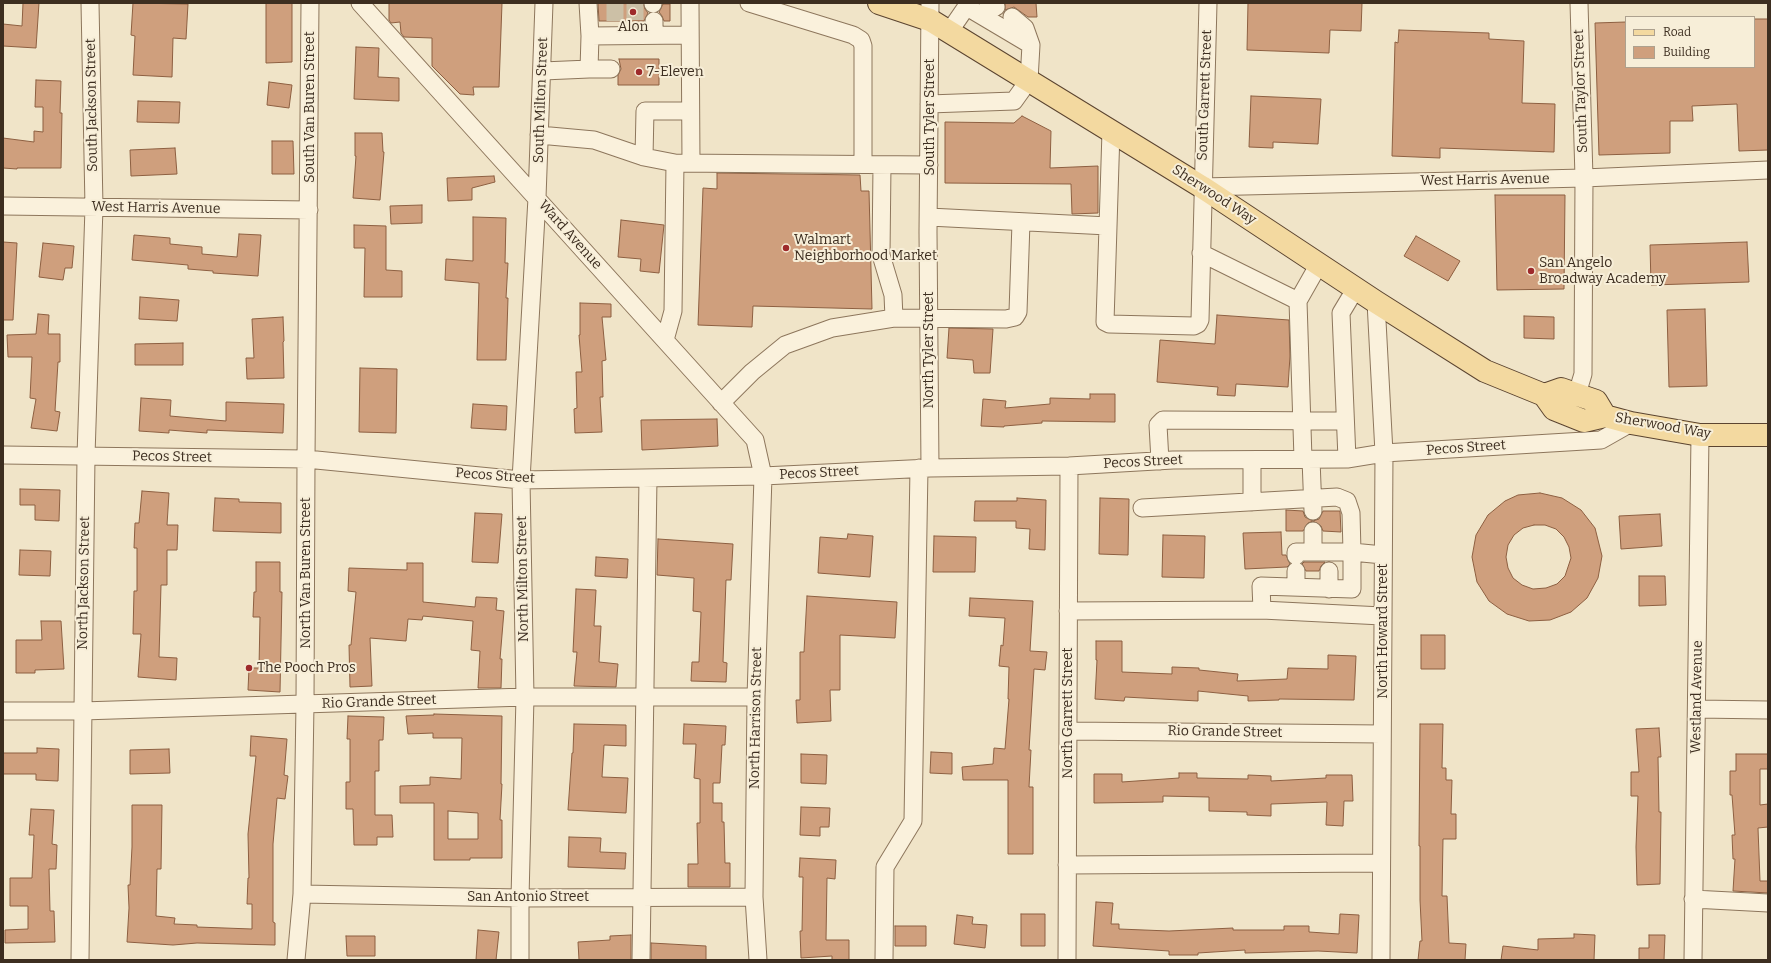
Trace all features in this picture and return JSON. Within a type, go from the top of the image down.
[{"type":"main road","name":"Sherwood Way","points":[[879,3],[930,11],[949,32],[1202,187],[1376,302],[1485,371],[1544,395],[1554,409],[1584,421],[1605,416],[1631,423],[1700,435],[1768,435]]},
{"type":"main road","name":"Sherwood Way","points":[[1544,395],[1561,389],[1577,394],[1596,401],[1605,416]]},
{"type":"street","name":"South Jackson Street","points":[[90,3],[94,207]]},
{"type":"street","name":"South Van Buren Street","points":[[309,210],[310,3]]},
{"type":"street","name":"Ward Avenue","points":[[360,3],[755,440],[763,476]]},
{"type":"street","name":"South Milton Street","points":[[537,198],[543,71],[544,3]]},
{"type":"street","points":[[588,3],[590,36],[589,69]]},
{"type":"street","points":[[665,340],[673,311],[683,163],[690,111],[690,3]]},
{"type":"street","points":[[749,3],[782,8],[852,34],[861,40],[863,46],[863,164]]},
{"type":"street","name":"South Garrett Street","points":[[1108,226],[1105,322],[1109,324],[1194,326],[1198,324],[1200,320],[1202,187],[1208,3]]},
{"type":"street","name":"South Taylor Street","points":[[1577,394],[1583,374],[1584,178],[1579,3]]},
{"type":"street","points":[[949,32],[968,5],[1031,45]]},
{"type":"street","name":"South Tyler Street","points":[[929,225],[930,11]]},
{"type":"street","points":[[930,104],[1014,101],[1029,80],[1031,45],[1025,28],[1012,17]]},
{"type":"street","points":[[590,36],[615,28],[654,28],[690,35]]},
{"type":"street","points":[[543,71],[611,69]]},
{"type":"street","points":[[644,157],[645,111],[690,111]]},
{"type":"street","points":[[929,225],[1021,222],[1108,226],[1111,131]]},
{"type":"street","points":[[539,135],[594,140],[644,157],[683,163],[929,165]]},
{"type":"street","points":[[882,164],[881,255],[893,295],[894,318]]},
{"type":"street","name":"West Harris Avenue","points":[[1202,187],[1584,178],[1768,170]]},
{"type":"street","name":"North Milton Street","points":[[520,960],[525,697],[521,480],[537,198]]},
{"type":"street","name":"West Harris Avenue","points":[[3,206],[309,210]]},
{"type":"street","name":"North Jackson Street","points":[[80,960],[86,456],[94,207]]},
{"type":"street","name":"North Van Buren Street","points":[[296,960],[302,894],[309,210]]},
{"type":"street","points":[[721,403],[752,372],[785,345],[832,328],[894,318],[929,317],[1006,319],[1014,317],[1018,312],[1021,222]]},
{"type":"street","name":"North Tyler Street","points":[[884,960],[885,867],[913,821],[929,317],[929,225]]},
{"type":"street","points":[[1201,253],[1298,301]]},
{"type":"street","points":[[1313,505],[1303,421],[1298,301],[1319,264]]},
{"type":"street","points":[[1347,459],[1341,313],[1356,288]]},
{"type":"street","name":"North Howard Street","points":[[1376,302],[1384,453],[1381,960]]},
{"type":"street","points":[[1160,461],[1158,425],[1163,420],[1345,421]]},
{"type":"street","name":"Pecos Street","points":[[3,455],[306,459],[521,480],[763,476],[924,468],[1068,466],[1160,461],[1347,459],[1384,453],[1601,440],[1631,423]]},
{"type":"street","name":"Westland Avenue","points":[[1693,960],[1700,435]]},
{"type":"street","points":[[1252,460],[1252,502]]},
{"type":"street","name":"North Garrett Street","points":[[1067,960],[1069,731],[1068,466]]},
{"type":"street","name":"North Harrison Street","points":[[758,960],[754,897],[756,697],[763,476]]},
{"type":"street","points":[[641,960],[648,478]]},
{"type":"street","points":[[1142,508],[1252,502],[1313,505],[1338,497],[1347,501],[1351,512],[1352,589],[1262,586],[1262,610]]},
{"type":"street","points":[[1313,531],[1325,558],[1329,588]]},
{"type":"street","points":[[1296,587],[1296,552],[1325,558],[1352,552],[1383,555]]},
{"type":"street","points":[[1068,611],[1262,610],[1382,616]]},
{"type":"street","name":"Rio Grande Street","points":[[3,711],[82,711],[525,697],[756,697]]},
{"type":"street","points":[[1697,709],[1768,710]]},
{"type":"street","name":"Rio Grande Street","points":[[1069,731],[1382,734]]},
{"type":"street","points":[[1067,865],[1381,863]]},
{"type":"street","name":"San Antonio Street","points":[[302,894],[520,898],[754,897]]},
{"type":"street","points":[[1693,899],[1768,903]]},
{"type":"building","points":[[23,3],[39,3],[36,48],[3,46],[3,24],[22,26]]},
{"type":"building","points":[[133,3],[188,4],[186,39],[173,38],[172,77],[133,75],[135,36],[131,35]]},
{"type":"building","points":[[266,3],[292,3],[292,62],[266,63]]},
{"type":"building","points":[[389,3],[502,3],[499,87],[473,87],[474,95],[460,94],[432,66],[432,38],[404,37],[401,33],[400,22],[391,23],[389,20]]},
{"type":"building","name":"Alon","points":[[598,3],[643,4],[648,13],[644,21],[599,21]]},
{"type":"building","points":[[1005,3],[1036,3],[1037,17],[1028,17],[1014,7],[1005,10]]},
{"type":"building","points":[[1248,3],[1362,3],[1361,31],[1330,30],[1329,53],[1247,50]]},
{"type":"building","points":[[663,4],[670,4],[670,21],[664,21],[659,12]]},
{"type":"building","points":[[1755,19],[1768,19],[1768,150],[1739,151],[1737,104],[1692,106],[1693,121],[1670,121],[1670,153],[1599,155],[1595,23],[1625,22],[1625,68],[1755,68]]},
{"type":"building","points":[[1399,30],[1489,33],[1489,39],[1524,41],[1522,103],[1555,104],[1554,152],[1440,148],[1440,158],[1392,156],[1395,42],[1398,43]]},
{"type":"building","points":[[356,47],[379,48],[378,77],[399,78],[399,101],[354,99]]},
{"type":"building","name":"7-Eleven","points":[[619,59],[659,59],[659,85],[618,85],[618,75],[621,69]]},
{"type":"building","points":[[36,80],[61,81],[61,168],[3,168],[3,138],[34,142],[34,131],[43,132],[43,107],[35,107]]},
{"type":"building","points":[[269,82],[292,85],[289,108],[267,105]]},
{"type":"building","points":[[1251,96],[1321,99],[1318,144],[1273,142],[1273,148],[1249,147]]},
{"type":"building","points":[[138,101],[180,102],[179,123],[137,122]]},
{"type":"building","points":[[1022,116],[1051,131],[1050,168],[1098,166],[1098,213],[1072,214],[1071,184],[945,183],[945,122],[1014,123]]},
{"type":"building","points":[[355,133],[382,133],[384,152],[380,200],[353,198],[356,156]]},
{"type":"building","points":[[272,141],[293,141],[294,174],[272,174]]},
{"type":"building","points":[[175,148],[177,174],[131,176],[130,150]]},
{"type":"building","name":"Walmart Neighborhood Market","points":[[717,173],[860,175],[861,191],[869,191],[872,309],[753,306],[752,327],[698,325],[703,188],[717,189]]},
{"type":"building","points":[[494,176],[495,182],[472,188],[472,200],[448,201],[447,178]]},
{"type":"building","points":[[1495,195],[1565,195],[1564,289],[1497,290]]},
{"type":"building","points":[[422,205],[422,223],[391,224],[390,206]]},
{"type":"building","points":[[473,217],[506,218],[505,263],[508,263],[506,298],[508,298],[506,360],[477,360],[479,283],[445,280],[446,259],[473,261]]},
{"type":"building","points":[[621,220],[664,225],[659,273],[640,271],[641,259],[618,257]]},
{"type":"building","points":[[354,225],[386,226],[386,270],[402,271],[402,297],[364,297],[365,248],[354,248]]},
{"type":"building","points":[[239,234],[261,235],[258,276],[213,273],[213,271],[188,269],[188,265],[132,260],[134,235],[170,238],[170,244],[202,247],[202,254],[237,257]]},
{"type":"building","points":[[1416,236],[1460,261],[1448,281],[1404,256]]},
{"type":"building","points":[[3,242],[17,243],[13,320],[3,320]]},
{"type":"building","points":[[1747,242],[1749,282],[1651,285],[1650,245]]},
{"type":"building","points":[[43,243],[74,246],[72,268],[65,268],[63,280],[39,277]]},
{"type":"building","points":[[140,297],[179,300],[177,321],[139,319]]},
{"type":"building","points":[[580,303],[611,304],[611,317],[602,317],[606,360],[602,361],[603,397],[600,397],[602,432],[575,433],[574,409],[577,408],[576,372],[582,372],[579,335]]},
{"type":"building","points":[[1705,309],[1707,386],[1669,387],[1667,310]]},
{"type":"building","points":[[38,314],[49,315],[48,334],[60,334],[60,362],[58,362],[55,411],[60,412],[57,431],[31,428],[36,399],[30,398],[32,357],[8,357],[7,335],[36,334]]},
{"type":"building","points":[[1217,315],[1289,320],[1290,356],[1288,387],[1236,384],[1235,396],[1217,395],[1218,387],[1157,382],[1160,340],[1215,344]]},
{"type":"building","points":[[1524,316],[1554,317],[1554,339],[1524,338]]},
{"type":"building","points":[[283,317],[284,378],[247,379],[246,358],[254,358],[252,319]]},
{"type":"building","points":[[949,328],[993,329],[990,373],[974,373],[973,360],[947,358]]},
{"type":"building","points":[[183,343],[183,365],[135,365],[135,344]]},
{"type":"building","points":[[360,368],[397,369],[396,433],[359,432]]},
{"type":"building","points":[[1090,394],[1115,394],[1115,422],[1042,421],[1042,423],[1004,427],[981,426],[983,399],[1006,401],[1005,408],[1050,404],[1050,398],[1090,399]]},
{"type":"building","points":[[141,398],[171,400],[170,416],[226,421],[226,402],[284,404],[283,433],[207,430],[207,433],[169,430],[169,433],[139,431]]},
{"type":"building","points":[[473,404],[507,406],[506,430],[471,428]]},
{"type":"building","points":[[717,419],[718,446],[642,450],[641,420]]},
{"type":"building","points":[[20,489],[60,490],[59,521],[35,520],[35,505],[20,505]]},
{"type":"building","points":[[142,491],[169,493],[167,525],[178,525],[177,550],[167,550],[167,585],[161,585],[159,657],[177,658],[176,680],[138,677],[141,634],[133,634],[134,591],[137,591],[137,548],[134,548],[135,523],[139,523]]},
{"type":"building","points":[[1540,493],[1562,498],[1581,510],[1595,528],[1602,556],[1598,578],[1587,598],[1571,612],[1550,620],[1529,621],[1507,614],[1489,601],[1477,582],[1472,557],[1476,535],[1488,515],[1505,501],[1518,495]],"holes":[[[1534,525],[1545,525],[1556,529],[1564,537],[1569,547],[1571,558],[1565,576],[1557,584],[1546,588],[1533,589],[1522,585],[1513,578],[1508,568],[1506,557],[1508,545],[1514,535],[1523,528]]]},
{"type":"building","points":[[215,498],[239,499],[239,502],[281,503],[281,533],[213,531]]},
{"type":"building","points":[[1017,498],[1046,500],[1045,550],[1029,549],[1030,529],[1016,528],[1016,521],[974,521],[975,501],[1017,501]]},
{"type":"building","points":[[1100,498],[1129,499],[1128,555],[1099,554]]},
{"type":"building","points":[[1286,510],[1303,511],[1305,517],[1313,521],[1308,523],[1303,531],[1286,531]]},
{"type":"building","points":[[1323,511],[1340,511],[1341,532],[1323,531],[1321,526],[1313,521],[1319,519]]},
{"type":"building","points":[[475,513],[502,514],[498,563],[472,562]]},
{"type":"building","points":[[1660,514],[1662,546],[1621,549],[1619,516]]},
{"type":"building","points":[[1281,532],[1282,555],[1286,555],[1290,564],[1287,567],[1245,569],[1243,533]]},
{"type":"building","points":[[848,534],[873,536],[870,577],[818,573],[820,537],[847,539]]},
{"type":"building","points":[[1163,535],[1205,536],[1204,578],[1162,577]]},
{"type":"building","points":[[934,536],[976,537],[975,572],[933,572]]},
{"type":"building","points":[[658,539],[733,544],[731,580],[726,580],[723,662],[727,663],[726,682],[691,681],[692,662],[699,662],[701,612],[693,611],[694,578],[657,575]]},
{"type":"building","points":[[20,550],[51,551],[50,576],[19,575]]},
{"type":"building","points":[[596,557],[628,559],[627,578],[595,576]]},
{"type":"building","points":[[256,562],[280,562],[280,592],[282,592],[280,692],[248,690],[249,668],[259,668],[260,617],[253,617],[254,592],[256,592]]},
{"type":"building","points":[[1304,562],[1325,562],[1319,571],[1306,571],[1302,564]]},
{"type":"building","points":[[407,563],[423,563],[423,602],[475,607],[476,597],[497,598],[496,610],[504,611],[500,659],[502,659],[501,688],[478,688],[480,651],[471,650],[473,621],[423,616],[422,620],[408,619],[406,641],[370,638],[372,686],[350,687],[349,645],[351,645],[356,592],[348,591],[349,568],[407,570]]},
{"type":"building","points":[[1639,576],[1665,576],[1666,605],[1639,606]]},
{"type":"building","points":[[576,589],[596,590],[594,626],[601,626],[599,662],[618,664],[616,687],[574,686],[577,652],[573,652]]},
{"type":"building","points":[[807,596],[897,602],[895,638],[840,635],[840,690],[830,690],[831,721],[797,723],[796,700],[800,700],[800,652],[804,652]]},
{"type":"building","points":[[970,598],[1033,601],[1030,651],[1047,652],[1045,670],[1034,669],[1029,750],[1031,750],[1029,787],[1033,787],[1033,854],[1008,854],[1008,780],[963,780],[962,767],[993,764],[994,748],[1005,749],[1009,699],[1009,667],[999,666],[1001,645],[1003,646],[1005,618],[969,616]]},
{"type":"building","points":[[41,621],[61,621],[64,669],[35,670],[35,673],[16,673],[16,640],[42,640]]},
{"type":"building","points":[[1421,635],[1445,635],[1445,669],[1421,669]]},
{"type":"building","points":[[1096,641],[1122,641],[1122,672],[1172,674],[1172,667],[1199,668],[1199,670],[1238,674],[1237,681],[1287,679],[1288,668],[1328,669],[1328,655],[1356,656],[1354,700],[1279,699],[1248,701],[1248,696],[1198,691],[1198,701],[1125,697],[1124,701],[1095,699],[1097,660]]},
{"type":"building","points":[[348,716],[384,717],[383,740],[379,740],[379,771],[375,771],[375,815],[392,815],[393,837],[377,837],[377,845],[354,845],[353,809],[346,809],[346,782],[350,782],[350,739],[347,739]]},
{"type":"building","points":[[406,716],[502,716],[502,784],[500,820],[502,820],[502,858],[434,860],[434,803],[400,803],[400,786],[430,785],[430,777],[461,779],[462,738],[433,738],[433,733],[408,734]],"holes":[[[448,811],[478,813],[478,839],[448,839]]]},
{"type":"building","points":[[574,724],[626,725],[626,746],[604,745],[602,777],[628,778],[626,813],[568,810]]},
{"type":"building","points":[[684,724],[726,726],[725,745],[722,745],[720,783],[713,783],[713,803],[722,803],[725,863],[730,863],[730,887],[688,887],[688,864],[698,864],[697,823],[700,823],[700,779],[694,778],[696,744],[683,744]]},
{"type":"building","points":[[1420,724],[1443,724],[1442,768],[1446,768],[1446,780],[1452,780],[1451,814],[1456,814],[1456,839],[1443,839],[1442,896],[1447,896],[1449,943],[1466,944],[1465,960],[1418,960],[1420,941],[1422,941],[1419,846]]},
{"type":"building","points":[[1659,728],[1661,757],[1658,757],[1659,812],[1661,812],[1660,884],[1637,885],[1636,847],[1638,796],[1631,796],[1631,772],[1639,772],[1636,729]]},
{"type":"building","points":[[251,736],[287,739],[284,775],[288,776],[285,799],[277,798],[273,844],[273,922],[275,923],[275,945],[197,943],[173,945],[127,942],[129,908],[128,885],[130,885],[132,847],[132,805],[162,805],[161,869],[157,869],[156,916],[175,918],[174,924],[197,925],[197,927],[252,929],[252,904],[247,904],[249,878],[248,834],[256,756],[250,756]]},
{"type":"building","points":[[37,748],[59,749],[58,781],[36,780],[36,774],[3,774],[3,753],[37,753]]},
{"type":"building","points":[[169,749],[170,773],[130,774],[130,750]]},
{"type":"building","points":[[931,752],[952,753],[952,774],[930,773]]},
{"type":"building","points":[[801,754],[827,755],[826,784],[801,783]]},
{"type":"building","points":[[1736,754],[1768,754],[1768,769],[1760,769],[1760,805],[1768,804],[1768,827],[1758,828],[1760,881],[1768,881],[1768,893],[1733,891],[1735,859],[1733,859],[1732,835],[1735,835],[1732,795],[1730,795],[1730,771],[1736,771]]},
{"type":"building","points":[[1179,773],[1197,773],[1197,778],[1248,779],[1248,775],[1271,776],[1271,781],[1326,778],[1326,775],[1352,775],[1353,801],[1344,801],[1343,826],[1326,825],[1327,802],[1271,804],[1271,816],[1247,815],[1247,812],[1209,811],[1209,797],[1163,796],[1163,802],[1094,803],[1094,774],[1122,774],[1122,782],[1179,778]]},
{"type":"building","points":[[801,807],[830,808],[829,827],[820,827],[820,836],[800,835]]},
{"type":"building","points":[[31,809],[54,810],[52,844],[57,845],[56,869],[49,869],[50,911],[54,911],[55,942],[5,943],[5,930],[28,929],[28,906],[10,906],[10,878],[32,878],[34,835],[29,835]]},
{"type":"building","points":[[569,837],[601,838],[600,852],[626,853],[625,869],[568,867]]},
{"type":"building","points":[[800,858],[836,860],[835,879],[827,878],[826,940],[849,940],[849,960],[832,960],[832,956],[801,958],[800,931],[802,931],[803,877],[799,877]]},
{"type":"building","points":[[1096,902],[1113,903],[1111,924],[1119,924],[1119,929],[1169,931],[1233,928],[1233,930],[1284,930],[1284,926],[1309,926],[1309,932],[1339,934],[1340,914],[1359,915],[1357,953],[1318,951],[1245,953],[1245,950],[1198,953],[1198,955],[1169,955],[1169,951],[1093,946]]},
{"type":"building","points":[[1021,914],[1045,914],[1045,946],[1021,946]]},
{"type":"building","points":[[957,915],[973,917],[972,924],[987,925],[985,948],[954,944]]},
{"type":"building","points":[[895,926],[926,926],[926,946],[895,946]]},
{"type":"building","points":[[478,930],[499,932],[496,960],[476,960]]},
{"type":"building","points":[[1574,934],[1595,935],[1594,960],[1501,960],[1503,946],[1538,950],[1538,939],[1574,938]]},
{"type":"building","points":[[631,935],[631,960],[579,960],[578,942],[610,940],[610,936]]},
{"type":"building","points":[[1649,935],[1665,935],[1664,960],[1639,960],[1639,948],[1649,948]]},
{"type":"building","points":[[346,936],[375,936],[375,956],[347,956]]},
{"type":"building","points":[[651,943],[706,946],[706,960],[651,960]]},
{"type":"tunnel","points":[[615,3],[615,21]]},
{"type":"tunnel","points":[[635,3],[635,21]]},
{"type":"place","name":"Alon","points":[[633,12]]},
{"type":"place","name":"7-Eleven","points":[[639,72]]},
{"type":"place","name":"Walmart Neighborhood Market","points":[[786,248]]},
{"type":"place","name":"San Angelo Broadway Academy","points":[[1531,271]]},
{"type":"place","name":"The Pooch Pros","points":[[249,668]]}]
